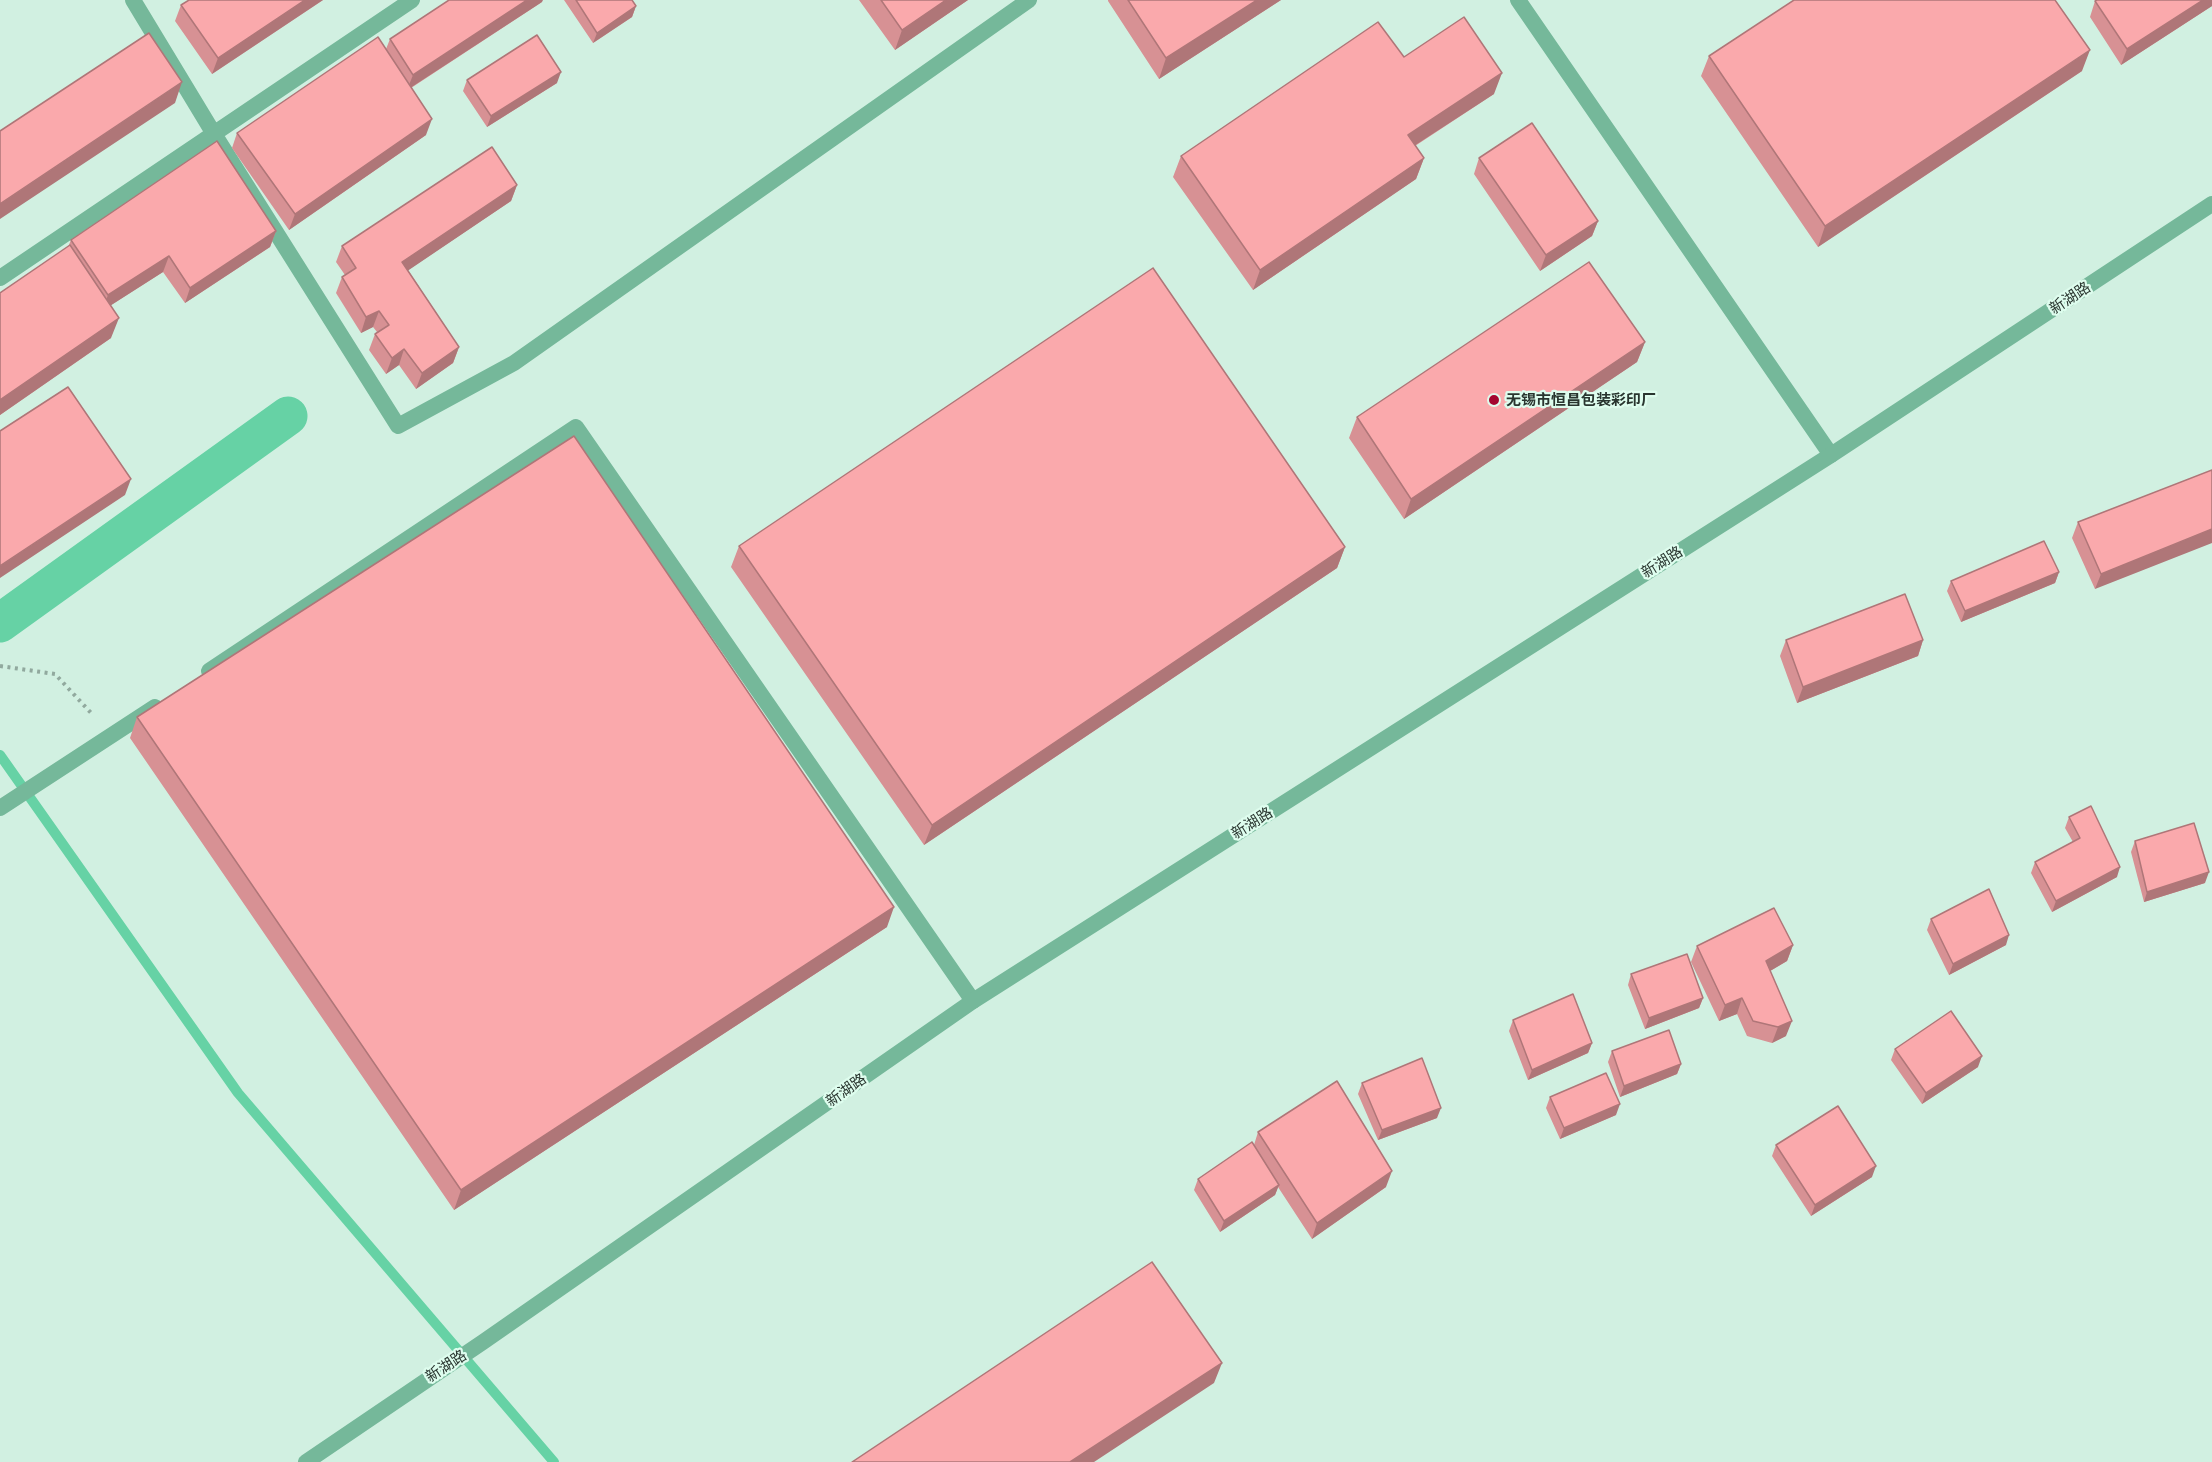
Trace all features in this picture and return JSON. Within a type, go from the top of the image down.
[{"type":"street","points":[[133,0],[214,134],[398,426],[514,363],[1029,0]]},
{"type":"street","points":[[0,278],[412,0]]},
{"type":"street","points":[[1518,0],[1831,455]]},
{"type":"street","name":"新湖路","points":[[306,1462],[483,1342],[973,1001],[1831,455],[2212,204]]},
{"type":"street","points":[[200,678],[576,427],[973,1001]]},
{"type":"street","points":[[2,806],[170,697]]},
{"type":"path","points":[[0,666],[55,674],[111,735]]},
{"type":"building","points":[[189,0],[305,0],[218,58],[181,5]]},
{"type":"building","points":[[449,0],[527,0],[413,75],[390,39]]},
{"type":"building","points":[[576,0],[632,0],[636,6],[597,33]]},
{"type":"building","points":[[881,0],[946,0],[902,30]]},
{"type":"building","points":[[1128,0],[1257,0],[1166,58]]},
{"type":"building","points":[[1794,0],[2055,0],[2090,50],[1825,226],[1709,56]]},
{"type":"building","points":[[2203,0],[2127,49],[2095,1]]},
{"type":"building","points":[[1464,17],[1502,73],[1408,135],[1424,158],[1260,270],[1181,156],[1378,22],[1404,57]]},
{"type":"building","points":[[149,33],[182,82],[0,204],[0,131]]},
{"type":"building","points":[[537,35],[561,72],[491,116],[467,80]]},
{"type":"building","points":[[378,37],[432,119],[295,214],[237,133]]},
{"type":"building","points":[[1532,123],[1598,221],[1546,255],[1479,158]]},
{"type":"building","points":[[217,141],[276,231],[190,288],[169,256],[108,295],[71,240]]},
{"type":"building","points":[[492,147],[517,185],[402,262],[459,347],[422,373],[404,349],[392,358],[375,334],[389,325],[379,311],[366,317],[342,277],[356,268],[342,246]]},
{"type":"building","points":[[70,245],[119,318],[0,400],[0,293]]},
{"type":"building","name":"无锡市恒昌包装彩印厂","points":[[1589,262],[1645,342],[1411,499],[1357,417]]},
{"type":"building","points":[[1153,268],[1345,547],[932,825],[739,546]]},
{"type":"building","points":[[68,387],[131,479],[0,566],[0,431]]},
{"type":"building","points":[[574,436],[894,907],[461,1190],[137,717]]},
{"type":"building","points":[[2212,470],[2212,529],[2101,574],[2078,522]]},
{"type":"building","points":[[2044,541],[2059,572],[1965,611],[1951,581]]},
{"type":"building","points":[[1905,594],[1923,640],[1803,687],[1786,640]]},
{"type":"building","points":[[2091,806],[2120,867],[2056,901],[2035,862],[2080,838],[2069,817]]},
{"type":"building","points":[[2194,823],[2209,872],[2147,892],[2135,841]]},
{"type":"building","points":[[1989,889],[2009,935],[1953,964],[1931,919]]},
{"type":"building","points":[[1774,908],[1793,945],[1766,961],[1792,1021],[1778,1027],[1753,1021],[1742,998],[1725,1005],[1697,946]]},
{"type":"building","points":[[1687,954],[1703,998],[1649,1018],[1631,974]]},
{"type":"building","points":[[1573,994],[1592,1043],[1532,1070],[1513,1020]]},
{"type":"building","points":[[1951,1011],[1982,1056],[1926,1093],[1895,1049]]},
{"type":"building","points":[[1669,1030],[1681,1064],[1624,1086],[1612,1051]]},
{"type":"building","points":[[1422,1058],[1441,1108],[1382,1130],[1362,1083]]},
{"type":"building","points":[[1606,1073],[1620,1104],[1564,1128],[1550,1097]]},
{"type":"building","points":[[1337,1081],[1392,1171],[1317,1223],[1258,1132]]},
{"type":"building","points":[[1838,1106],[1876,1166],[1815,1205],[1776,1145]]},
{"type":"building","points":[[1252,1142],[1279,1185],[1224,1221],[1198,1179]]},
{"type":"building","points":[[1152,1262],[1222,1363],[1070,1462],[852,1462]]},
{"type":"waterway","points":[[0,623],[288,416]]},
{"type":"waterway","points":[[0,755],[238,1093],[554,1462]]},
{"type":"place","name":"无锡市恒昌包装彩印厂","points":[[1494,400]]}]
